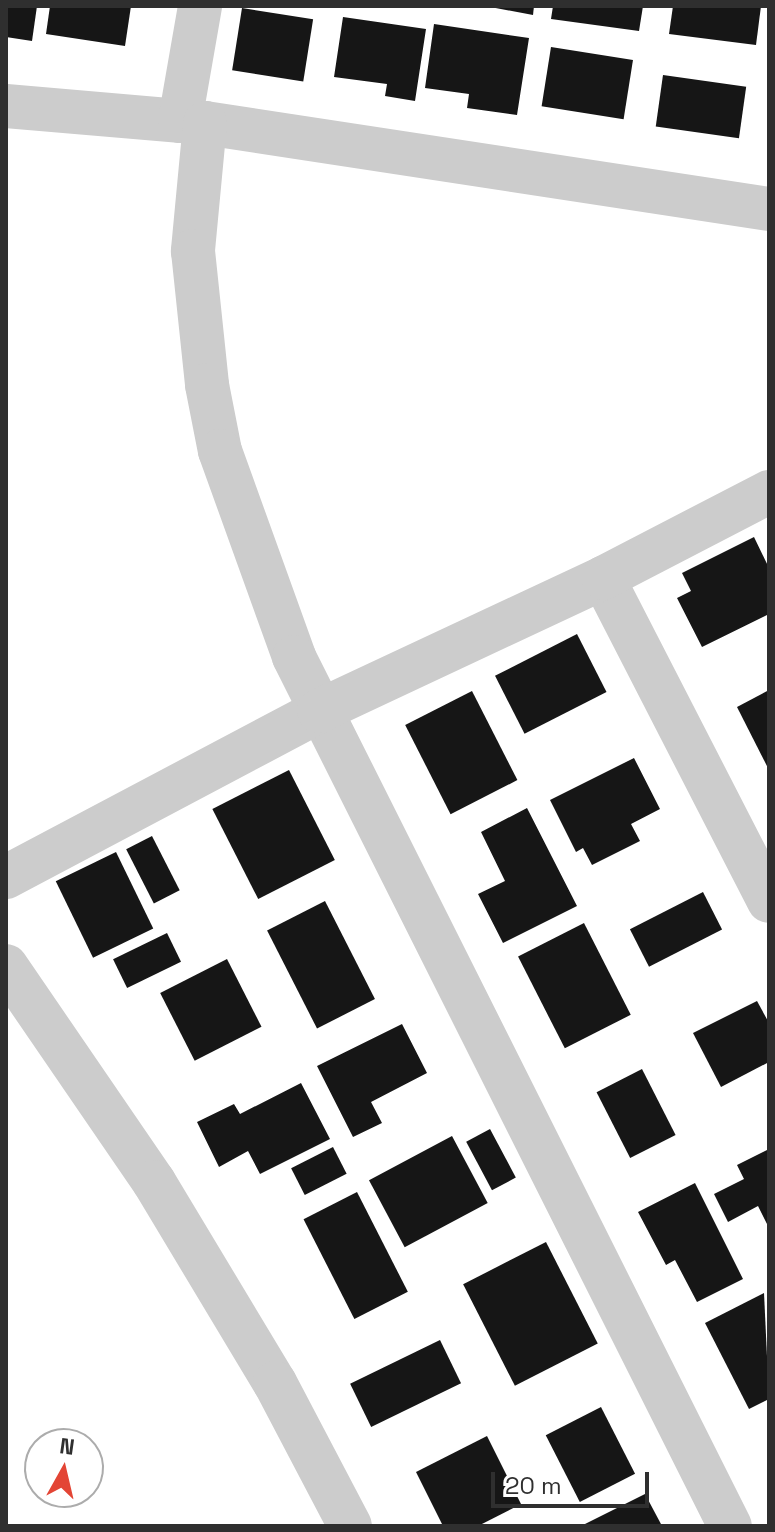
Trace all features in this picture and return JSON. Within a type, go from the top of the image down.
[{"type":"street","points":[[200,6],[193,122],[193,251],[207,385],[220,451],[319,711],[730,1526]]},
{"type":"street","points":[[6,106],[193,122],[769,209]]},
{"type":"street","points":[[6,877],[319,711],[603,578],[769,492]]},
{"type":"street","points":[[603,578],[769,901]]},
{"type":"street","points":[[6,966],[154,1182],[275,1383],[350,1526]]},
{"type":"building","points":[[6,6],[37,6],[32,41],[6,37]]},
{"type":"building","points":[[50,6],[131,6],[125,46],[46,34]]},
{"type":"building","points":[[485,6],[534,6],[533,15]]},
{"type":"building","points":[[553,6],[643,6],[639,31],[551,19]]},
{"type":"building","points":[[673,6],[761,6],[756,45],[669,34]]},
{"type":"building","points":[[242,8],[313,19],[303,81],[232,70]]},
{"type":"building","points":[[343,17],[426,29],[415,101],[385,96],[387,84],[334,77]]},
{"type":"building","points":[[434,24],[529,38],[517,115],[467,108],[469,94],[425,88]]},
{"type":"building","points":[[551,47],[633,60],[624,119],[542,106]]},
{"type":"building","points":[[663,75],[746,87],[739,138],[656,126]]},
{"type":"building","points":[[754,537],[769,568],[769,614],[702,647],[677,598],[691,591],[682,573]]},
{"type":"building","points":[[577,634],[607,692],[525,734],[495,676]]},
{"type":"building","points":[[769,690],[769,770],[737,707]]},
{"type":"building","points":[[472,691],[517,780],[451,814],[405,725]]},
{"type":"building","points":[[634,758],[660,809],[631,824],[640,841],[592,865],[583,848],[576,852],[550,800]]},
{"type":"building","points":[[289,770],[335,860],[258,899],[212,809]]},
{"type":"building","points":[[527,808],[577,906],[503,943],[478,894],[505,881],[481,832]]},
{"type":"building","points":[[152,836],[180,890],[154,904],[126,849]]},
{"type":"building","points":[[116,852],[153,928],[93,958],[56,881]]},
{"type":"building","points":[[703,892],[722,929],[649,967],[630,929]]},
{"type":"building","points":[[325,901],[375,999],[317,1029],[267,931]]},
{"type":"building","points":[[584,923],[631,1015],[565,1048],[518,957]]},
{"type":"building","points":[[167,933],[181,962],[127,988],[113,959]]},
{"type":"building","points":[[227,959],[262,1027],[195,1061],[160,993]]},
{"type":"building","points":[[757,1001],[769,1023],[769,1062],[721,1087],[693,1033]]},
{"type":"building","points":[[402,1024],[427,1073],[371,1102],[382,1123],[353,1137],[317,1066]]},
{"type":"building","points":[[642,1069],[676,1135],[630,1158],[597,1092]]},
{"type":"building","points":[[301,1083],[330,1139],[260,1174],[248,1151],[219,1167],[197,1122],[234,1104],[240,1114]]},
{"type":"building","points":[[490,1129],[516,1178],[492,1190],[466,1142]]},
{"type":"building","points":[[452,1136],[488,1203],[405,1247],[369,1180]]},
{"type":"building","points":[[333,1147],[347,1174],[305,1195],[291,1168]]},
{"type":"building","points":[[769,1149],[769,1228],[758,1206],[728,1222],[714,1194],[744,1179],[737,1165]]},
{"type":"building","points":[[695,1183],[743,1279],[697,1302],[675,1260],[666,1265],[638,1212]]},
{"type":"building","points":[[357,1192],[408,1292],[354,1319],[304,1219]]},
{"type":"building","points":[[546,1242],[598,1344],[515,1386],[463,1284]]},
{"type":"building","points":[[764,1293],[769,1399],[749,1409],[705,1323]]},
{"type":"building","points":[[440,1340],[461,1383],[371,1427],[350,1384]]},
{"type":"building","points":[[601,1407],[635,1474],[580,1502],[546,1435]]},
{"type":"building","points":[[487,1436],[521,1504],[478,1526],[443,1526],[416,1472]]},
{"type":"building","points":[[645,1494],[662,1526],[581,1526]]}]
